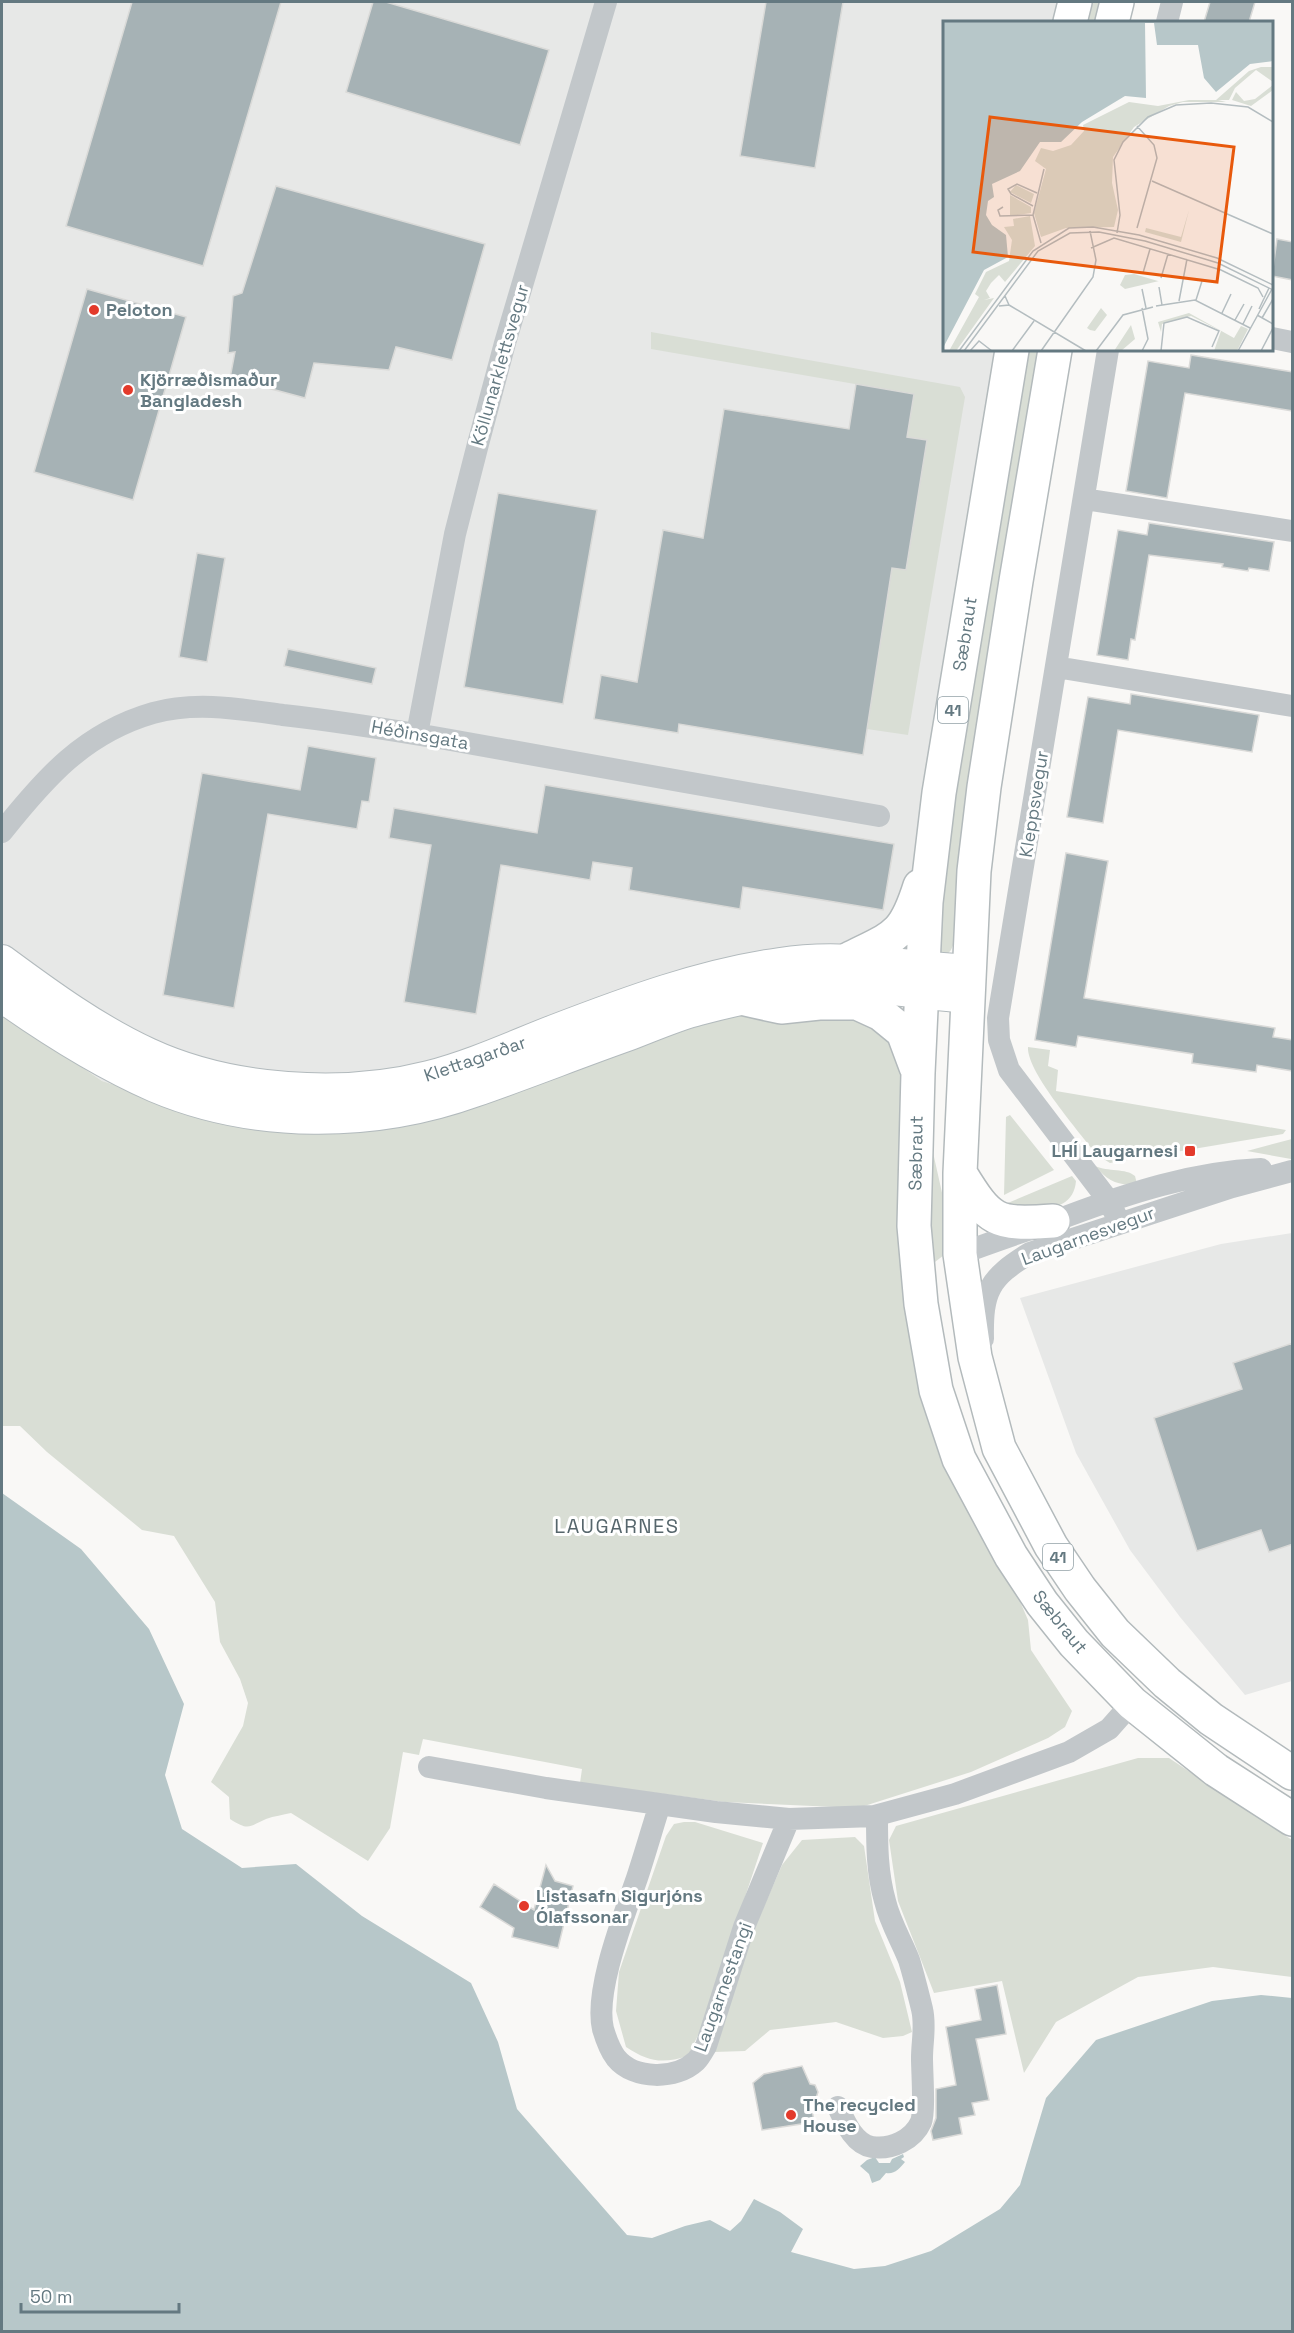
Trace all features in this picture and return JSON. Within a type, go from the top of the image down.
[{"type":"main road","points":[[1070,21],[1075,2]]},
{"type":"main road","points":[[1112,21],[1117,2]]},
{"type":"main road","name":"Sæbraut","points":[[1012,351],[932,847],[922,980],[915,1226],[920,1295],[936,1390],[959,1459],[1011,1556],[1042,1603],[1074,1643],[1132,1703],[1216,1770],[1293,1819]]},
{"type":"main road","name":"Sæbraut","points":[[1055,351],[1016,581],[984,787],[974,871],[960,1173],[960,1254],[975,1357],[999,1448],[1051,1546],[1080,1589],[1115,1633],[1167,1683],[1211,1719],[1293,1773]]},
{"type":"main road","points":[[849,959],[889,939],[899,931],[911,913],[932,847]]},
{"type":"main road","name":"Klettagarðar","points":[[2,961],[88,1020],[149,1054],[214,1076],[310,1090],[374,1087],[430,1076],[673,989],[777,964],[812,959],[849,959],[922,980],[967,984]]},
{"type":"main road","name":"Klettagarðar","points":[[2,996],[123,1071],[183,1096],[264,1113],[329,1118],[384,1113],[461,1095],[698,1009],[807,989],[839,986],[884,988],[922,980]]},
{"type":"main road","points":[[745,999],[781,1007],[819,1003],[857,1003],[881,1014],[903,1032],[918,1073]]},
{"type":"main road","points":[[960,1173],[980,1205],[998,1219],[1019,1223],[1053,1221]]},
{"type":"main road","points":[[920,1295],[938,1269],[960,1254]]},
{"type":"street","name":"Köllunarklettsvegur","points":[[417,734],[456,534],[478,444],[505,343],[606,2]]},
{"type":"street","points":[[1167,21],[1173,2]]},
{"type":"street","points":[[1273,338],[1293,342]]},
{"type":"street","name":"Kleppsvegur","points":[[1108,351],[998,1018],[999,1040],[1015,1079],[1108,1200],[1120,1224]]},
{"type":"street","points":[[1084,499],[1293,531]]},
{"type":"street","points":[[1056,667],[1293,706]]},
{"type":"street","name":"Héðinsgata","points":[[2,832],[50,774],[100,736],[125,723],[155,713],[190,706],[241,709],[417,734],[879,816]]},
{"type":"street","name":"Laugarnesvegur","points":[[960,1254],[1108,1200],[1193,1177],[1225,1171],[1293,1170]]},
{"type":"street","name":"Laugarnesvegur","points":[[984,1389],[983,1321],[987,1296],[995,1278],[1010,1265],[1030,1253],[1232,1187],[1293,1170]]},
{"type":"street","points":[[429,1767],[546,1788],[789,1819],[877,1816],[955,1794],[1069,1752],[1109,1729],[1132,1703]]},
{"type":"street","name":"Laugarnestangi","points":[[660,1804],[624,1917],[603,2000],[603,2026],[607,2042],[617,2059],[630,2068],[654,2075],[665,2075],[681,2070],[696,2061],[706,2046],[744,1928],[789,1819]]},
{"type":"street","points":[[838,2107],[846,2125],[856,2138],[868,2146],[882,2148],[894,2146],[906,2140],[922,2120],[922,2055],[925,2035],[923,2011],[908,1960],[892,1925],[885,1900],[876,1846],[877,1816]]},
{"type":"shaded area","points":[[2,2],[1085,2],[1081,21],[943,21],[943,351],[1024,351],[932,1022],[853,1015],[729,1016],[614,1054],[239,1125],[102,1081],[2,1012]]},
{"type":"shaded area","points":[[1085,2],[1104,2],[1100,21],[1081,21]]},
{"type":"shaded area","points":[[651,332],[960,387],[965,397],[908,735],[867,729],[892,568],[906,570],[927,440],[885,433],[908,426],[913,394],[651,349]]},
{"type":"shaded area","points":[[1024,351],[1044,351],[959,932],[951,950],[944,958],[934,950],[942,862]]},
{"type":"shaded area","points":[[2,1012],[102,1081],[239,1124],[614,1054],[729,1016],[853,1015],[878,1024],[903,1059],[908,1296],[1028,1620],[1031,1650],[1072,1711],[1065,1727],[1048,1738],[971,1772],[858,1808],[725,1802],[580,1783],[582,1769],[423,1739],[419,1755],[403,1752],[390,1828],[368,1861],[291,1813],[269,1818],[252,1826],[241,1825],[230,1819],[229,1797],[211,1782],[243,1726],[248,1703],[240,1679],[220,1642],[215,1602],[174,1536],[142,1530],[47,1452],[20,1426],[2,1426]]},
{"type":"shaded area","points":[[1028,1047],[1050,1050],[1048,1066],[1058,1070],[1056,1091],[1286,1130],[1283,1134],[1110,1163],[1097,1155],[1055,1102],[1036,1071]]},
{"type":"shaded area","points":[[1010,1115],[1054,1170],[1004,1195],[1006,1117]]},
{"type":"shaded area","points":[[1292,1139],[1291,1159],[1247,1151]]},
{"type":"shaded area","points":[[932,1148],[947,1215],[948,1252],[931,1265]]},
{"type":"shaded area","points":[[1095,1166],[1131,1174],[1135,1176],[1137,1184],[1113,1181]]},
{"type":"shaded area","points":[[1072,1176],[1076,1181],[1073,1193],[1058,1205],[1037,1209],[1003,1205]]},
{"type":"shaded area","points":[[1292,1233],[1292,1681],[1245,1695],[1180,1617],[1130,1550],[1076,1453],[1020,1298],[1221,1244]]},
{"type":"shaded area","points":[[2,1493],[81,1549],[149,1629],[184,1704],[165,1775],[182,1829],[242,1868],[296,1864],[362,1916],[471,1983],[498,2042],[517,2109],[627,2235],[652,2238],[710,2220],[730,2231],[741,2221],[754,2199],[780,2212],[803,2229],[791,2252],[854,2269],[885,2266],[931,2251],[1000,2209],[1020,2185],[1046,2098],[1096,2040],[1212,2001],[1261,1995],[1292,1998],[1292,2331],[2,2331]]},
{"type":"shaded area","points":[[1138,1758],[1169,1758],[1292,1840],[1292,1977],[1213,1967],[1138,1977],[1056,2022],[1024,2073],[1002,1981],[934,1993],[898,1901],[889,1840],[896,1826]]},
{"type":"shaded area","points":[[695,1822],[763,1843],[701,2029],[688,2056],[663,2061],[649,2059],[626,2047],[616,2011],[619,1972],[666,1836],[674,1824]]},
{"type":"shaded area","points":[[855,1837],[864,1846],[875,1921],[900,1982],[912,2032],[903,2036],[883,2038],[836,2022],[770,2030],[745,2051],[714,2052],[741,1959],[782,1865],[802,1840]]},
{"type":"shaded area","points":[[903,2154],[904,2157],[901,2159],[905,2162],[899,2169],[886,2173],[880,2180],[872,2183],[869,2174],[860,2166],[875,2157],[879,2163],[890,2163],[892,2159]]},
{"type":"building","points":[[132,2],[281,2],[203,266],[66,226]]},
{"type":"building","points":[[373,2],[386,2],[549,50],[520,145],[346,92]]},
{"type":"building","points":[[766,2],[843,2],[815,168],[740,156]]},
{"type":"building","points":[[1210,2],[1255,2],[1249,21],[1204,21]]},
{"type":"building","points":[[276,186],[485,244],[452,360],[396,347],[389,370],[314,363],[305,398],[230,378],[235,352],[228,353],[233,296],[242,293]]},
{"type":"building","points":[[1277,239],[1293,242],[1293,280],[1273,276]]},
{"type":"building","points":[[87,289],[186,317],[133,500],[34,472]]},
{"type":"building","points":[[1191,355],[1293,372],[1293,411],[1185,393],[1167,498],[1126,491],[1148,361],[1189,368]]},
{"type":"building","points":[[856,384],[914,394],[907,437],[927,440],[906,570],[892,568],[863,755],[679,724],[678,733],[594,719],[601,675],[637,682],[663,530],[703,538],[724,409],[849,429]]},
{"type":"building","points":[[498,493],[597,510],[563,704],[464,687]]},
{"type":"building","points":[[1149,523],[1274,542],[1269,571],[1249,568],[1248,571],[1222,567],[1223,564],[1149,555],[1135,640],[1131,639],[1128,660],[1097,655],[1118,530],[1147,535]]},
{"type":"building","points":[[197,553],[225,558],[207,662],[179,657]]},
{"type":"building","points":[[288,649],[376,668],[372,684],[284,666]]},
{"type":"building","points":[[1131,694],[1259,715],[1252,752],[1118,730],[1103,823],[1067,817],[1088,697],[1130,704]]},
{"type":"building","points":[[308,746],[376,758],[369,802],[362,801],[357,829],[268,814],[234,1008],[163,995],[202,773],[300,790]]},
{"type":"building","points":[[545,785],[894,844],[883,910],[743,887],[740,909],[629,890],[632,868],[593,862],[590,880],[501,865],[476,1014],[404,1002],[431,845],[389,838],[394,808],[537,833]]},
{"type":"building","points":[[1066,853],[1108,861],[1084,998],[1275,1028],[1273,1037],[1293,1040],[1293,1071],[1257,1065],[1256,1072],[1192,1063],[1193,1054],[1078,1036],[1076,1047],[1035,1040]]},
{"type":"building","points":[[1293,1343],[1293,1544],[1269,1552],[1261,1530],[1197,1551],[1154,1418],[1242,1389],[1233,1363]]},
{"type":"building","name":"Listasafn Sigurjóns Ólafssonar","points":[[546,1865],[555,1881],[573,1886],[558,1948],[512,1937],[514,1928],[480,1907],[494,1884],[534,1910]]},
{"type":"building","points":[[997,1985],[1006,2034],[976,2039],[989,2100],[972,2103],[975,2115],[959,2118],[962,2134],[933,2140],[931,2131],[936,2118],[936,2089],[956,2085],[946,2027],[981,2020],[975,1989]]},
{"type":"building","points":[[802,2066],[810,2084],[815,2085],[818,2092],[816,2098],[811,2102],[814,2122],[762,2130],[753,2083],[764,2074]]},
{"type":"place","name":"Peloton","points":[[94,310]]},
{"type":"place","name":"Kjörræðismaður Bangladesh","points":[[128,390]]},
{"type":"place","name":"LHÍ Laugarnesi","points":[[1190,1151]]},
{"type":"place","name":"Listasafn Sigurjóns Ólafssonar","points":[[524,1906]]},
{"type":"place","name":"The recycled House","points":[[791,2115]]},
{"type":"district","name":"LAUGARNES","points":[[617,1526]]}]
